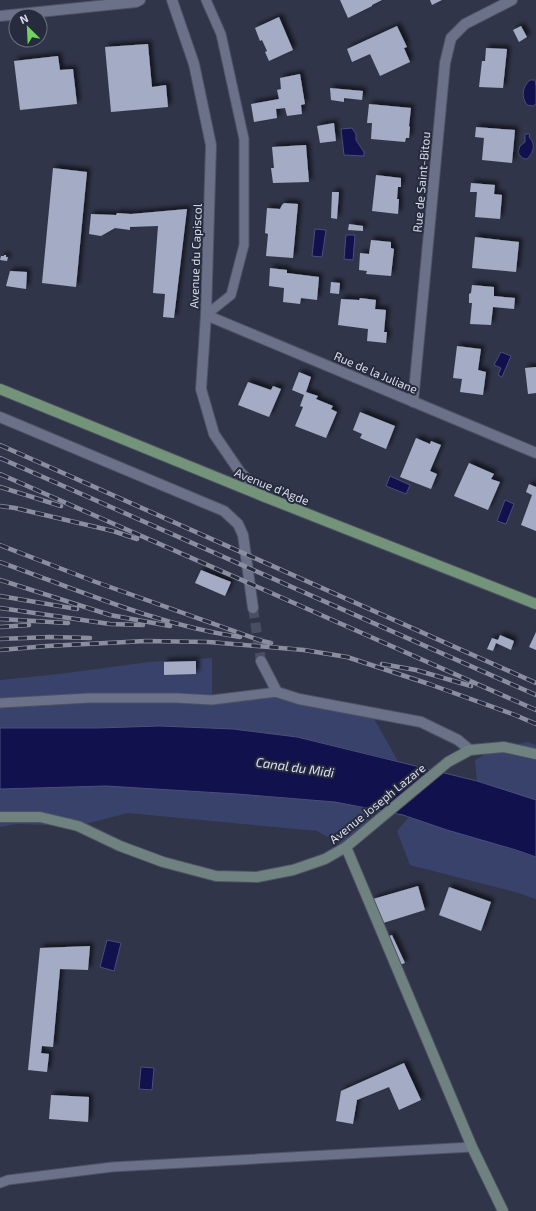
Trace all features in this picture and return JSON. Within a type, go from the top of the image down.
[{"type":"main road","name":"Avenue d'Agde","points":[[0,389],[265,497],[536,604]]},
{"type":"main road","name":"Avenue Joseph Lazare","points":[[0,817],[40,817],[78,826],[120,846],[163,862],[216,876],[257,877],[292,870],[325,860],[346,847],[448,762],[470,750],[504,747],[536,754]]},
{"type":"main road","points":[[346,847],[472,1147],[503,1211]]},
{"type":"street","points":[[0,16],[136,2],[140,0]]},
{"type":"street","name":"Avenue du Capiscol","points":[[172,0],[194,64],[211,145],[206,315],[201,390],[214,434],[240,472],[265,497]]},
{"type":"street","name":"Rue de Saint-Bitou","points":[[413,402],[445,63],[451,38],[465,24],[512,0]]},
{"type":"street","name":"Rue de la Juliane","points":[[206,315],[536,453]]},
{"type":"street","points":[[0,417],[224,511],[238,524],[243,535],[253,608]]},
{"type":"street","points":[[261,661],[277,692],[299,699],[420,722],[458,740],[470,750]]},
{"type":"lane","points":[[206,0],[221,34],[244,139],[244,245],[231,295],[206,315]]},
{"type":"lane","points":[[0,703],[89,698],[176,698],[212,700],[277,692]]},
{"type":"lane","points":[[0,1183],[8,1180],[112,1167],[472,1147]]},
{"type":"shaded area","points":[[212,658],[212,700],[277,692],[370,712],[398,761],[297,737],[233,729],[160,726],[97,728],[0,728],[0,680],[149,662]]},
{"type":"shaded area","points":[[528,742],[536,745],[536,800],[477,781],[475,760],[497,748]]},
{"type":"shaded area","points":[[106,786],[335,802],[373,810],[364,831],[346,847],[317,831],[128,813],[78,826],[17,824],[0,827],[0,789]]},
{"type":"shaded area","points":[[409,817],[536,857],[536,899],[515,892],[410,865],[397,831]]},
{"type":"water","points":[[530,80],[535,80],[536,86],[536,104],[533,106],[527,105],[523,95],[525,86]]},
{"type":"water","points":[[352,128],[356,134],[356,140],[364,152],[364,156],[344,155],[341,129]]},
{"type":"water","points":[[525,134],[530,134],[529,137],[533,142],[533,151],[527,159],[521,157],[518,152],[520,146],[525,142]]},
{"type":"water","points":[[315,229],[326,230],[322,257],[312,256]]},
{"type":"water","points":[[346,235],[355,235],[353,260],[344,259]]},
{"type":"water","points":[[501,352],[511,356],[502,377],[498,375],[501,368],[494,365]]},
{"type":"water","points":[[390,476],[410,485],[406,494],[386,486]]},
{"type":"water","points":[[505,500],[514,504],[506,524],[497,521]]},
{"type":"water","name":"Canal du Midi","points":[[160,726],[233,729],[297,737],[477,781],[536,800],[536,857],[403,815],[335,802],[106,786],[0,789],[0,728],[97,728]]},
{"type":"water","points":[[107,940],[121,943],[114,971],[100,967]]},
{"type":"water","points":[[141,1067],[154,1068],[152,1090],[139,1089]]},
{"type":"building","points":[[340,0],[382,0],[348,18]]},
{"type":"building","points":[[430,0],[442,0],[432,5]]},
{"type":"building","points":[[279,17],[293,50],[269,61],[265,52],[267,51],[262,40],[260,41],[255,28]]},
{"type":"building","points":[[397,26],[407,47],[404,48],[410,62],[380,76],[370,54],[352,62],[347,49]]},
{"type":"building","points":[[521,26],[527,37],[519,42],[513,30]]},
{"type":"building","points":[[148,44],[152,87],[166,85],[168,107],[111,112],[105,47]]},
{"type":"building","points":[[486,48],[507,49],[503,88],[479,87],[482,61],[485,61]]},
{"type":"building","points":[[58,56],[60,70],[73,69],[77,104],[20,110],[14,61]]},
{"type":"building","points":[[300,74],[305,104],[301,105],[302,114],[287,116],[285,108],[276,109],[277,118],[254,122],[251,104],[279,99],[277,90],[281,89],[280,78]]},
{"type":"building","points":[[330,88],[363,91],[362,100],[344,98],[344,102],[331,100]]},
{"type":"building","points":[[369,104],[411,108],[409,138],[406,138],[405,142],[371,139],[372,123],[367,123]]},
{"type":"building","points":[[334,123],[336,141],[320,143],[317,126]]},
{"type":"building","points":[[476,127],[515,130],[512,163],[482,160],[484,138],[475,137]]},
{"type":"building","points":[[306,145],[309,182],[273,183],[271,168],[274,168],[272,147]]},
{"type":"building","points":[[53,168],[87,172],[76,287],[42,283]]},
{"type":"building","points":[[376,175],[401,178],[401,187],[398,187],[397,199],[399,199],[398,214],[372,211]]},
{"type":"building","points":[[471,183],[495,185],[494,194],[502,195],[500,219],[475,217],[477,192],[470,192]]},
{"type":"building","points":[[332,192],[339,192],[337,219],[331,218]]},
{"type":"building","points":[[284,203],[298,204],[293,258],[266,256],[268,234],[265,233],[267,208],[280,209]]},
{"type":"building","points":[[187,209],[174,318],[163,317],[165,294],[153,293],[158,226],[130,227],[130,230],[115,228],[101,236],[89,234],[91,214],[116,215],[117,213],[131,214]]},
{"type":"building","points":[[349,224],[363,226],[363,231],[348,230]]},
{"type":"building","points":[[475,237],[519,242],[516,272],[472,268]]},
{"type":"building","points":[[371,240],[391,242],[391,248],[394,249],[391,276],[366,274],[367,271],[359,270],[360,253],[369,254]]},
{"type":"building","points":[[4,255],[8,257],[7,261],[0,260],[1,256]]},
{"type":"building","points":[[270,268],[287,270],[287,273],[319,277],[317,300],[301,298],[300,304],[283,302],[284,288],[269,286]]},
{"type":"building","points":[[10,271],[27,272],[26,289],[6,286]]},
{"type":"building","points":[[331,282],[340,283],[339,294],[330,293]]},
{"type":"building","points":[[472,285],[494,287],[494,296],[515,298],[514,309],[493,307],[491,325],[470,324],[472,303],[469,303],[469,294],[471,293]]},
{"type":"building","points":[[360,298],[376,300],[375,309],[386,310],[384,332],[387,332],[386,343],[367,341],[368,329],[338,325],[341,299],[359,300]]},
{"type":"building","points":[[457,346],[481,349],[478,370],[486,372],[483,395],[460,392],[462,379],[453,378]]},
{"type":"building","points":[[536,367],[536,393],[528,394],[525,368]]},
{"type":"building","points":[[299,372],[311,377],[306,392],[318,396],[316,399],[333,406],[331,409],[337,412],[326,438],[295,426],[303,407],[300,406],[304,395],[292,390]]},
{"type":"building","points":[[248,382],[271,390],[273,386],[281,389],[269,417],[238,405]]},
{"type":"building","points":[[360,412],[395,426],[386,449],[360,438],[362,434],[353,430]]},
{"type":"building","points":[[416,438],[430,444],[431,441],[441,445],[430,471],[437,474],[431,489],[400,477]]},
{"type":"building","points":[[469,463],[494,474],[491,479],[500,482],[488,510],[454,496]]},
{"type":"building","points":[[529,484],[536,487],[536,531],[521,525],[532,495],[526,492]]},
{"type":"building","points":[[201,570],[231,582],[225,596],[195,583]]},
{"type":"building","points":[[536,632],[536,650],[529,647]]},
{"type":"building","points":[[500,635],[514,641],[511,650],[496,643],[493,651],[487,649],[492,638],[498,640]]},
{"type":"building","points":[[196,661],[196,674],[164,675],[164,662]]},
{"type":"building","points":[[418,886],[425,910],[380,924],[373,899]]},
{"type":"building","points":[[449,887],[491,902],[481,931],[439,915]]},
{"type":"building","points":[[392,935],[405,963],[399,965],[386,937]]},
{"type":"building","points":[[90,946],[88,970],[60,969],[53,1047],[42,1046],[41,1053],[49,1054],[47,1072],[28,1070],[40,948]]},
{"type":"building","points":[[404,1063],[421,1100],[399,1110],[389,1087],[357,1100],[353,1124],[336,1121],[341,1091]]},
{"type":"building","points":[[51,1095],[89,1097],[88,1122],[49,1119]]},
{"type":"tunnel","points":[[253,608],[261,661]]},
{"type":"railway","points":[[0,445],[536,683]]},
{"type":"railway","points":[[0,458],[536,695]]},
{"type":"railway","points":[[0,474],[536,710]]},
{"type":"railway","points":[[0,487],[61,506]]},
{"type":"railway","points":[[0,506],[15,508],[113,531],[137,539]]},
{"type":"railway","points":[[0,545],[93,581],[271,643]]},
{"type":"railway","points":[[0,562],[118,606],[179,624],[240,637]]},
{"type":"railway","points":[[0,580],[110,615],[170,626]]},
{"type":"railway","points":[[0,596],[77,609]]},
{"type":"railway","points":[[0,608],[110,624],[143,625]]},
{"type":"railway","points":[[0,619],[68,623]]},
{"type":"railway","points":[[0,627],[29,625]]},
{"type":"railway","points":[[0,639],[50,637],[90,638]]},
{"type":"railway","points":[[0,650],[146,641],[209,642],[304,650],[347,657],[429,684],[536,724]]},
{"type":"railway","points":[[382,664],[416,670],[471,686]]}]
